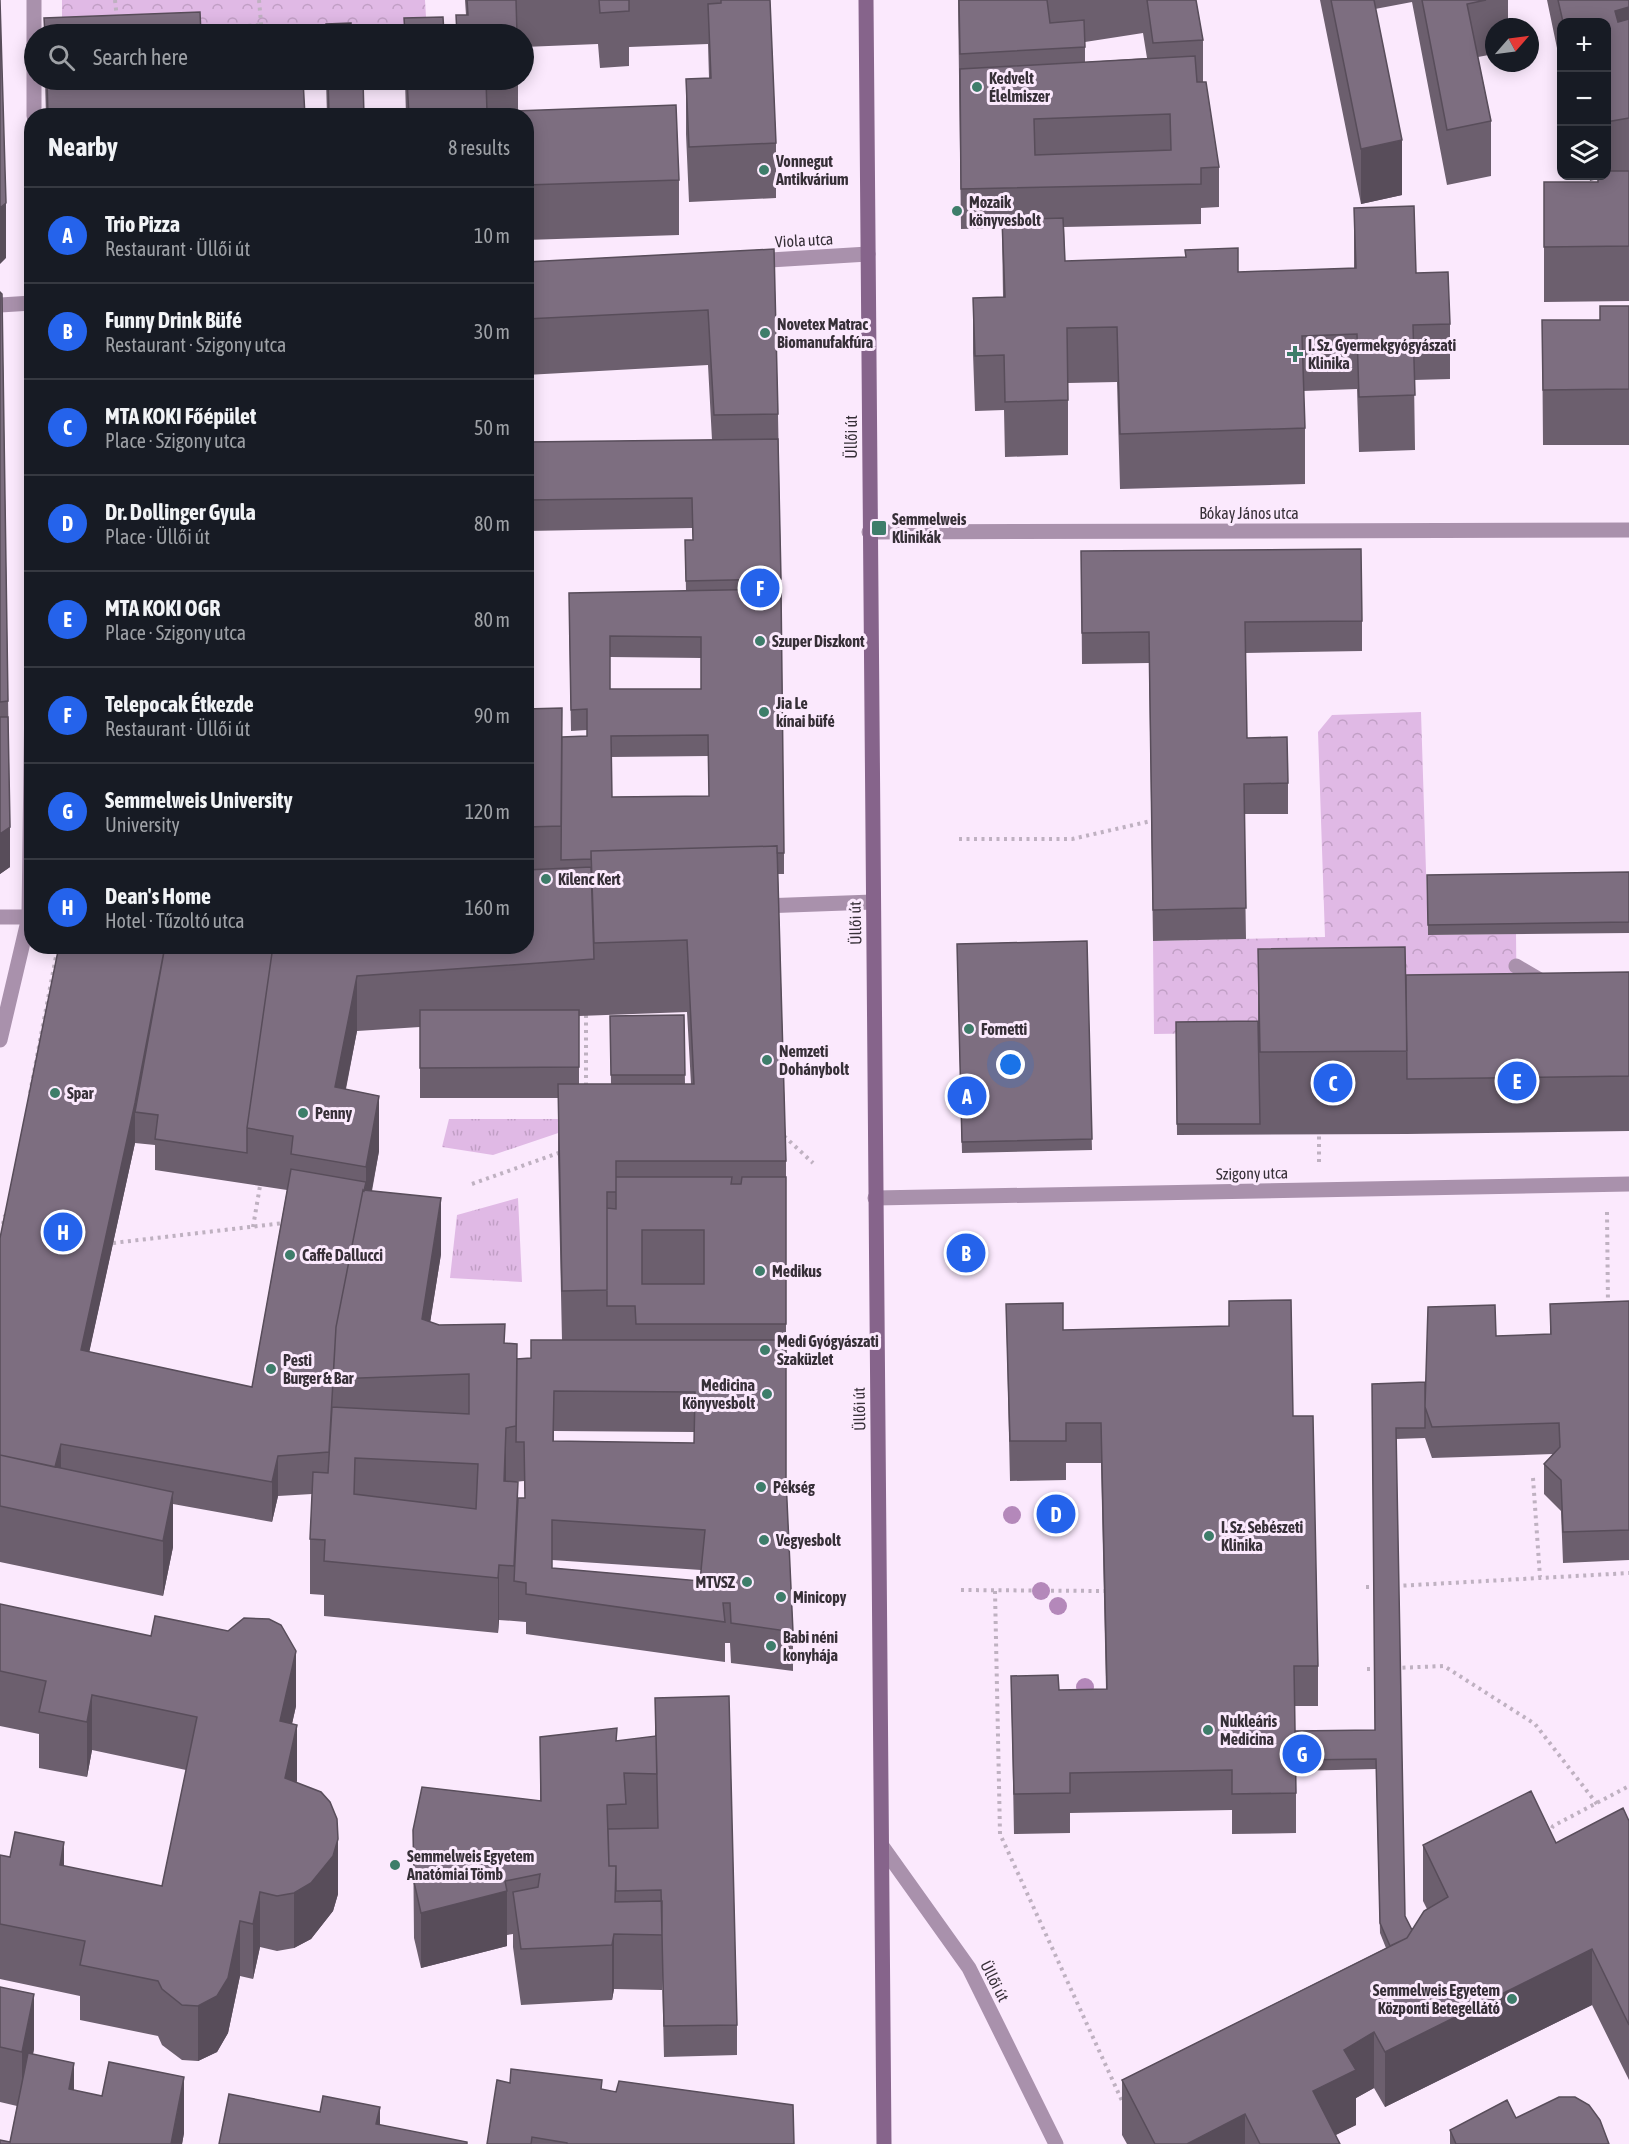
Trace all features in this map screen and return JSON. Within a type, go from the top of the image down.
[{"type":"main road","name":"Üllői út","points":[[866,0],[884,2144]]},
{"type":"street","points":[[34,0],[34,24]]},
{"type":"street","points":[[34,90],[34,108]]},
{"type":"street","name":"Viola utca","points":[[740,262],[868,254]]},
{"type":"street","points":[[0,305],[24,304]]},
{"type":"street","name":"Bókay János utca","points":[[869,532],[1629,530]]},
{"type":"street","points":[[740,906],[873,902]]},
{"type":"street","points":[[0,917],[24,917]]},
{"type":"street","points":[[0,1040],[24,942]]},
{"type":"street","points":[[1516,966],[1557,990]]},
{"type":"street","name":"Szigony utca","points":[[875,1198],[1629,1184]]},
{"type":"street","name":"Üllői út","points":[[882,1846],[969,1968],[1056,2144]]},
{"type":"path","points":[[115,0],[117,23]]},
{"type":"path","points":[[259,0],[261,24]]},
{"type":"path","points":[[959,839],[1072,839],[1151,821]]},
{"type":"path","points":[[27,1104],[56,954]]},
{"type":"path","points":[[586,1015],[586,1097]]},
{"type":"path","points":[[784,1137],[813,1163]]},
{"type":"path","points":[[472,1184],[566,1151]]},
{"type":"path","points":[[1608,1184],[1608,1310]]},
{"type":"path","points":[[253,1227],[260,1186]]},
{"type":"path","points":[[7,1206],[1,1224],[10,1226]]},
{"type":"path","points":[[113,1243],[288,1222]]},
{"type":"path","points":[[1533,1478],[1540,1577]]},
{"type":"path","points":[[1366,1587],[1629,1573]]},
{"type":"path","points":[[961,1590],[1104,1591]]},
{"type":"path","points":[[995,1591],[1000,1834],[1123,2103]]},
{"type":"path","points":[[1367,1669],[1444,1666],[1535,1724],[1597,1804]]},
{"type":"path","points":[[1546,1840],[1554,1826],[1629,1786]]},
{"type":"green space","points":[[62,0],[425,0],[426,24],[62,24]]},
{"type":"green space","points":[[1421,712],[1428,935],[1516,934],[1517,1029],[1154,1034],[1153,941],[1325,937],[1318,732],[1332,715]]},
{"type":"green space","points":[[449,1119],[576,1119],[576,1127],[493,1155],[442,1147]]},
{"type":"green space","points":[[518,1198],[522,1282],[450,1278],[457,1215]]},
{"type":"building","points":[[0,0],[6,203],[0,208]]},
{"type":"building","points":[[467,0],[516,0],[517,24],[456,24],[456,15],[468,15]]},
{"type":"building","points":[[599,0],[629,0],[629,11],[600,13]]},
{"type":"building","points":[[721,0],[770,0],[776,143],[689,147],[686,79],[711,78],[708,4],[721,3]]},
{"type":"building","points":[[959,0],[1047,0],[1050,23],[1084,20],[1085,47],[960,54]]},
{"type":"building","points":[[1147,0],[1196,0],[1203,40],[1153,43]]},
{"type":"building","points":[[1331,0],[1374,0],[1402,140],[1361,149]]},
{"type":"building","points":[[1422,0],[1486,0],[1467,4],[1491,121],[1447,130]]},
{"type":"building","points":[[1558,0],[1629,0],[1629,7],[1615,11],[1618,22],[1629,19],[1629,118],[1611,121],[1611,18],[1562,18]]},
{"type":"building","points":[[200,12],[201,24],[44,24],[44,18]]},
{"type":"building","points":[[443,17],[443,24],[404,24],[404,18]]},
{"type":"building","points":[[1195,56],[1197,82],[1206,82],[1219,167],[1201,168],[1201,184],[961,189],[960,69]],"holes":[[[1170,114],[1171,150],[1035,155],[1034,119]]]},
{"type":"building","points":[[47,90],[304,90],[305,108],[48,108]]},
{"type":"building","points":[[328,90],[363,90],[364,108],[329,108]]},
{"type":"building","points":[[408,90],[486,90],[487,108],[409,108]]},
{"type":"building","points":[[676,105],[679,180],[534,185],[534,110]]},
{"type":"building","points":[[1611,171],[1629,171],[1629,246],[1544,247],[1544,182],[1598,182],[1598,180],[1611,180]]},
{"type":"building","points":[[1414,206],[1416,273],[1448,272],[1450,324],[1413,325],[1415,395],[1359,397],[1357,334],[1302,336],[1305,428],[1120,434],[1117,327],[1067,328],[1068,400],[1005,402],[1004,355],[975,356],[973,298],[1005,297],[1002,220],[1063,218],[1065,261],[1186,257],[1185,250],[1238,248],[1238,272],[1356,268],[1354,208]]},
{"type":"building","points":[[774,249],[778,414],[714,415],[708,310],[534,319],[534,262]]},
{"type":"building","points":[[0,292],[2,294],[8,701],[0,702]]},
{"type":"building","points":[[1600,306],[1629,306],[1629,389],[1543,390],[1542,320],[1600,320]]},
{"type":"building","points":[[778,439],[781,579],[686,581],[685,540],[693,540],[692,498],[534,500],[534,442]]},
{"type":"building","points":[[1361,549],[1362,621],[1245,622],[1247,738],[1287,737],[1288,783],[1244,784],[1246,908],[1153,910],[1149,632],[1082,633],[1081,551]]},
{"type":"building","points":[[781,589],[784,853],[777,853],[777,846],[591,851],[591,859],[561,860],[562,737],[587,736],[587,709],[571,710],[569,593]],"holes":[[[610,636],[701,637],[701,689],[610,689]],[[708,735],[709,796],[612,797],[611,736]]]},
{"type":"building","points":[[562,708],[561,826],[534,827],[534,709]]},
{"type":"building","points":[[0,717],[8,717],[10,827],[0,834]]},
{"type":"building","points":[[777,846],[786,1161],[616,1161],[616,1192],[607,1192],[607,1290],[562,1291],[558,1084],[694,1084],[687,940],[594,943],[591,851]]},
{"type":"building","points":[[591,867],[594,959],[357,976],[335,1087],[379,1096],[366,1167],[291,1154],[293,1136],[247,1128],[272,954],[534,954],[534,870]]},
{"type":"building","points":[[1629,872],[1629,922],[1428,925],[1427,875]]},
{"type":"building","points":[[1087,941],[1092,1139],[962,1142],[957,944]]},
{"type":"building","points":[[1405,947],[1407,1051],[1260,1052],[1258,949]]},
{"type":"building","points":[[57,954],[163,954],[135,1103],[81,1350],[252,1387],[291,1169],[366,1182],[336,1327],[329,1452],[278,1456],[272,1482],[61,1444],[55,1467],[0,1455],[0,1238]]},
{"type":"building","points":[[164,954],[272,954],[247,1128],[247,1153],[155,1139],[158,1115],[135,1112]]},
{"type":"building","points":[[1629,972],[1629,1076],[1407,1079],[1406,975]]},
{"type":"building","points":[[420,1010],[579,1010],[579,1067],[420,1068]]},
{"type":"building","points":[[684,1015],[685,1075],[611,1075],[610,1016]]},
{"type":"building","points":[[1258,1021],[1260,1124],[1177,1124],[1176,1022]]},
{"type":"building","points":[[616,1177],[732,1177],[731,1184],[741,1184],[742,1177],[786,1177],[786,1324],[636,1324],[635,1306],[607,1306],[607,1208],[616,1209]],"holes":[[[642,1230],[704,1230],[704,1284],[642,1284]]]},
{"type":"building","points":[[363,1190],[441,1198],[422,1319],[439,1325],[505,1324],[504,1343],[517,1344],[516,1426],[506,1428],[504,1481],[518,1482],[514,1566],[499,1565],[498,1578],[324,1561],[325,1540],[310,1539],[313,1472],[328,1473],[332,1407],[469,1414],[469,1374],[333,1379],[336,1327]],"holes":[[[355,1458],[478,1464],[476,1509],[354,1494]]]},
{"type":"building","name":"I. Sz. Sebészeti Klinika","points":[[1291,1300],[1293,1416],[1313,1416],[1318,1666],[1294,1666],[1296,1793],[1232,1794],[1232,1770],[1070,1773],[1070,1793],[1014,1794],[1011,1676],[1058,1675],[1059,1690],[1107,1689],[1101,1423],[1066,1423],[1066,1441],[1010,1441],[1006,1304],[1063,1303],[1063,1330],[1229,1326],[1229,1301]]},
{"type":"building","points":[[1629,1301],[1629,1530],[1563,1532],[1561,1480],[1544,1464],[1560,1447],[1559,1423],[1432,1427],[1425,1407],[1428,1307],[1495,1305],[1496,1336],[1551,1334],[1550,1304]]},
{"type":"building","points":[[531,1340],[786,1340],[786,1479],[793,1632],[731,1623],[730,1603],[723,1603],[725,1622],[526,1594],[526,1583],[514,1581],[518,1498],[525,1498],[524,1442],[516,1442],[517,1359],[531,1358]],"holes":[[[554,1391],[695,1392],[694,1443],[553,1441]],[[552,1520],[705,1530],[700,1581],[552,1568]]]},
{"type":"building","points":[[1425,1382],[1425,1428],[1396,1428],[1405,1916],[1412,1930],[1407,1938],[1390,1946],[1380,1923],[1376,1759],[1296,1760],[1295,1731],[1375,1730],[1372,1384]]},
{"type":"building","points":[[0,1455],[173,1492],[163,1541],[0,1506]]},
{"type":"building","points":[[0,1604],[151,1636],[155,1616],[228,1631],[244,1618],[269,1619],[281,1625],[296,1651],[280,1721],[297,1725],[285,1778],[321,1792],[330,1802],[337,1819],[338,1839],[333,1856],[311,1883],[294,1893],[277,1896],[260,1892],[253,1924],[240,1921],[228,1978],[217,1996],[198,2006],[182,2005],[162,1989],[158,1981],[80,1965],[85,1941],[0,1924],[0,1855],[10,1857],[15,1832],[64,1842],[60,1865],[162,1886],[197,1717],[92,1695],[87,1722],[39,1712],[46,1681],[0,1671]]},
{"type":"building","points":[[729,1696],[737,2025],[664,2026],[661,1890],[616,1891],[616,1866],[609,1866],[608,1829],[658,1828],[655,1698]]},
{"type":"building","points":[[617,1728],[616,1741],[656,1736],[657,1774],[624,1773],[626,1804],[607,1805],[609,1866],[616,1866],[615,1902],[662,1901],[662,1935],[614,1934],[612,1945],[521,1949],[513,1892],[538,1887],[540,1874],[505,1881],[507,1891],[421,1913],[414,1882],[413,1830],[422,1787],[541,1801],[540,1737]]},
{"type":"building","points":[[1531,1791],[1556,1843],[1623,1808],[1629,1821],[1629,2025],[1592,1949],[1385,2052],[1374,2032],[1344,2050],[1356,2070],[1313,2091],[1340,2144],[1260,2144],[1245,2114],[1187,2144],[1155,2144],[1122,2080],[1407,1938],[1424,1911],[1448,1897],[1423,1845]]},
{"type":"building","points":[[0,1987],[34,1994],[22,2052],[0,2047]]},
{"type":"building","points":[[28,2053],[74,2063],[69,2089],[102,2096],[109,2062],[184,2077],[171,2144],[0,2144],[0,2140],[10,2142]]},
{"type":"building","points":[[511,2069],[602,2080],[601,2089],[616,2092],[619,2081],[793,2105],[794,2144],[567,2144],[532,2137],[531,2144],[487,2144],[497,2080],[510,2083]]},
{"type":"building","points":[[229,2094],[320,2112],[323,2096],[380,2107],[376,2124],[467,2142],[467,2144],[219,2144]]},
{"type":"building","points":[[1559,2097],[1575,2097],[1589,2105],[1600,2120],[1609,2144],[1456,2144],[1450,2130],[1507,2100],[1516,2118]]},
{"type":"place","name":"Kedvelt Élelmiszer","points":[[977,87]]},
{"type":"place","name":"Vonnegut Antikvárium","points":[[764,170]]},
{"type":"place","name":"Mozaik könyvesbolt","points":[[957,211]]},
{"type":"place","name":"Novetex Matrac Biomanufakfúra","points":[[765,333]]},
{"type":"place","name":"I. Sz. Gyermekgyógyászati Klinika","points":[[1295,354]]},
{"type":"place","name":"Semmelweis Klinikák","points":[[879,528]]},
{"type":"place","name":"Telepocak Étkezde","points":[[760,588]]},
{"type":"place","name":"Szuper Diszkont","points":[[760,641]]},
{"type":"place","name":"Jia Le kínai büfé","points":[[764,712]]},
{"type":"place","name":"Kilenc Kert","points":[[546,879]]},
{"type":"place","name":"Fornetti","points":[[969,1029]]},
{"type":"place","name":"Nemzeti Dohánybolt","points":[[767,1060]]},
{"type":"place","name":"MTA KOKI OGR","points":[[1517,1081]]},
{"type":"place","name":"MTA KOKI Főépület","points":[[1333,1083]]},
{"type":"place","name":"Spar","points":[[55,1093]]},
{"type":"place","name":"Trio Pizza","points":[[967,1096]]},
{"type":"place","name":"Penny","points":[[303,1113]]},
{"type":"place","name":"Dean's Home","points":[[63,1232]]},
{"type":"place","name":"Funny Drink Büfé","points":[[966,1253]]},
{"type":"place","name":"Caffe Dallucci","points":[[290,1255]]},
{"type":"place","name":"Medikus","points":[[760,1271]]},
{"type":"place","name":"Medi Gyógyászati Szaküzlet","points":[[765,1350]]},
{"type":"place","name":"Pesti Burger & Bar","points":[[271,1369]]},
{"type":"place","name":"Medicina Könyvesbolt","points":[[767,1394]]},
{"type":"place","name":"Pékség","points":[[761,1487]]},
{"type":"place","name":"Dr. Dollinger Gyula","points":[[1056,1514]]},
{"type":"place","name":"I. Sz. Sebészeti Klinika","points":[[1209,1536]]},
{"type":"place","name":"Vegyesbolt","points":[[764,1540]]},
{"type":"place","name":"MTVSZ","points":[[747,1582]]},
{"type":"place","name":"Minicopy","points":[[781,1597]]},
{"type":"place","name":"Babi néni konyhája","points":[[771,1646]]},
{"type":"place","name":"Nukleáris Medicina","points":[[1208,1730]]},
{"type":"place","name":"Semmelweis University","points":[[1302,1754]]},
{"type":"place","name":"Semmelweis Egyetem Anatómiai Tömb","points":[[395,1865]]},
{"type":"place","name":"Semmelweis Egyetem Központi Betegellátó","points":[[1512,1999]]}]
